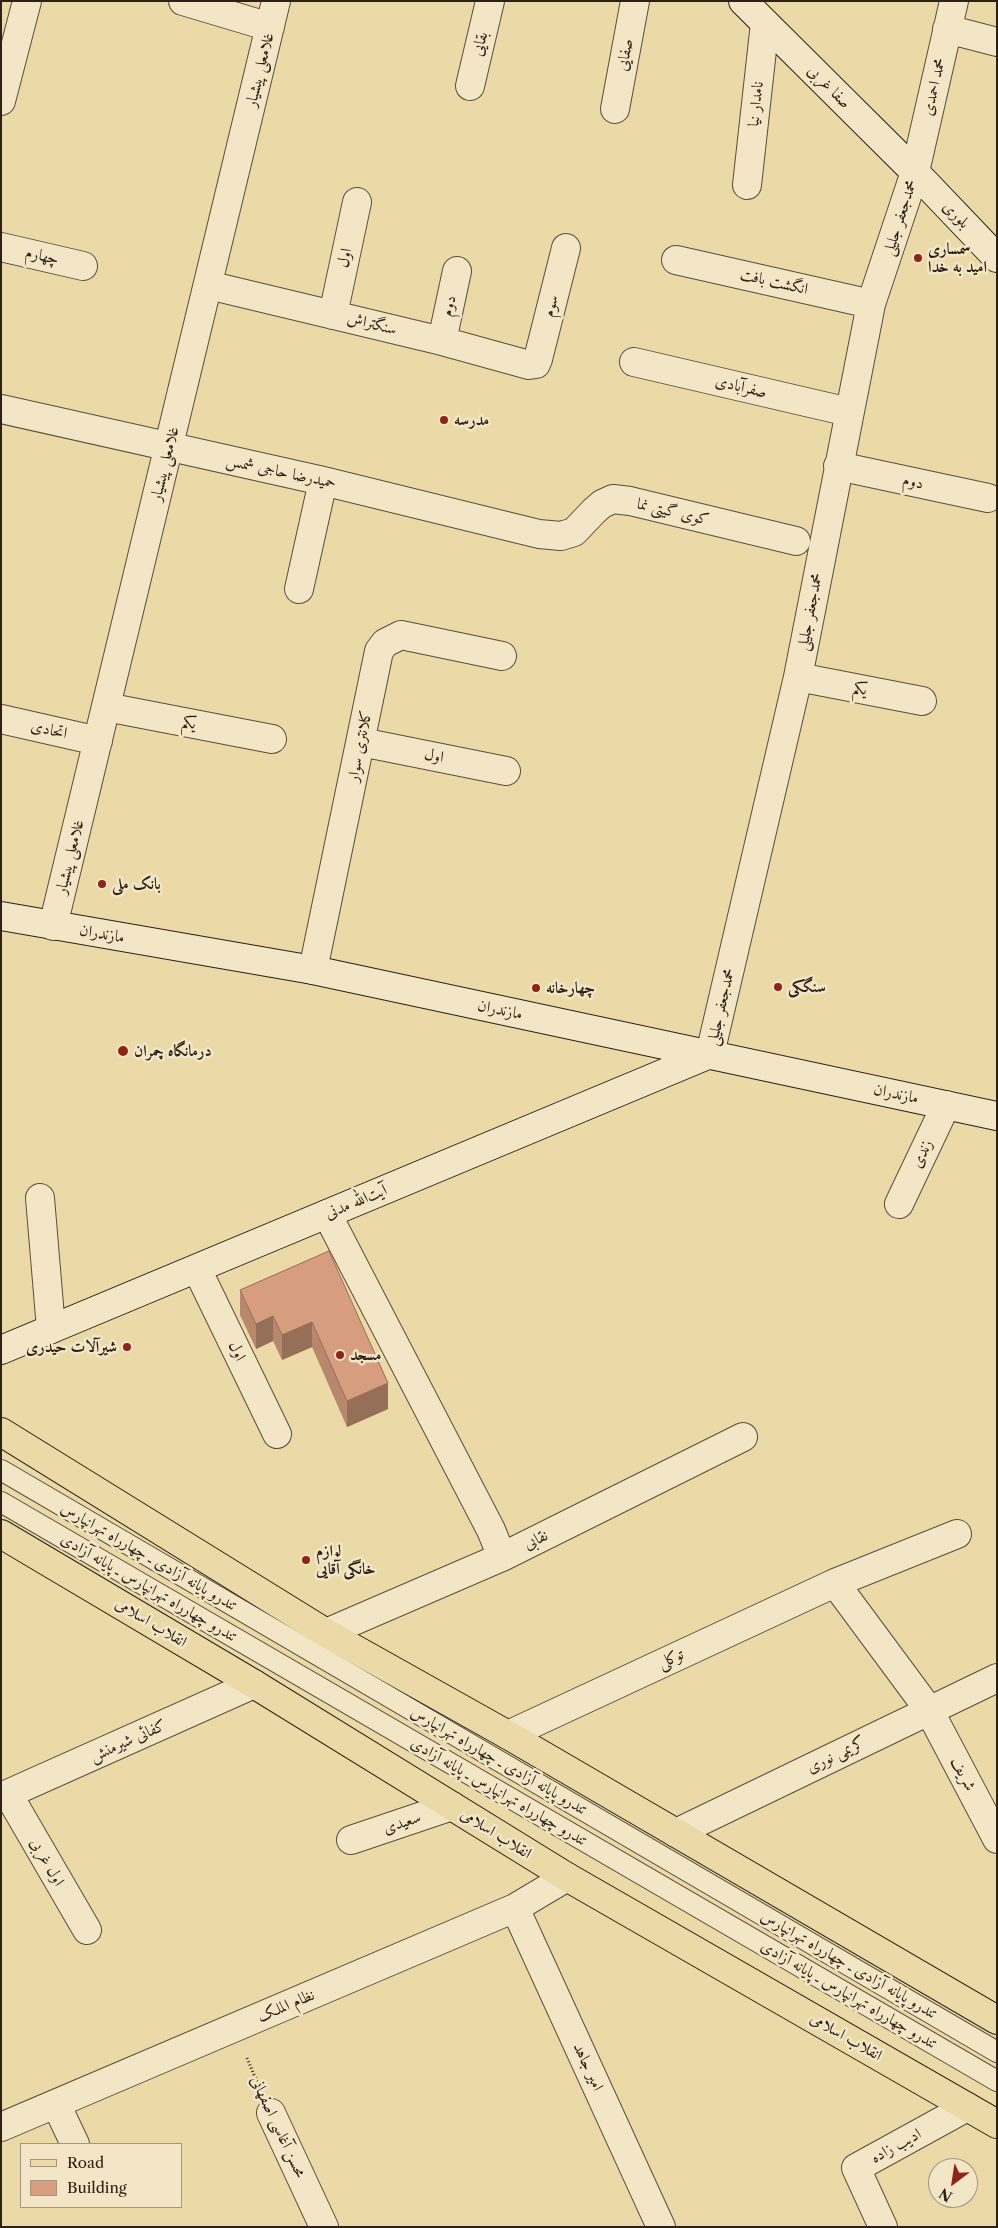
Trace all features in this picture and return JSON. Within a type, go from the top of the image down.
[{"type":"main road","points":[[1,1432],[326,1633],[508,1735],[997,2020]]},
{"type":"main road","name":"انقلاب اسلامی","points":[[1,1534],[254,1684],[486,1829],[567,1877],[997,2124]]},
{"type":"street","points":[[1,101],[27,1]]},
{"type":"street","points":[[183,1],[273,14]]},
{"type":"street","name":"بقایی","points":[[470,86],[490,1]]},
{"type":"street","name":"صفایی","points":[[616,109],[635,1]]},
{"type":"street","name":"محمد احمدی","points":[[915,172],[954,1]]},
{"type":"street","name":"صفا غربی","points":[[751,8],[915,172]]},
{"type":"street","name":"نامدار نیا","points":[[747,185],[751,8]]},
{"type":"street","name":"غلامعلی پیشیار","points":[[53,926],[273,14]]},
{"type":"street","points":[[947,29],[997,42]]},
{"type":"street","name":"بلوری","points":[[915,172],[997,258]]},
{"type":"street","name":"محمدجعفر جلیلی","points":[[710,1054],[798,676],[848,412],[871,304],[915,172]]},
{"type":"street","name":"اول","points":[[333,315],[357,202]]},
{"type":"street","name":"چهارم","points":[[1,247],[83,266]]},
{"type":"street","name":"سوم","points":[[536,364],[566,248]]},
{"type":"street","name":"انگشت بافت","points":[[676,260],[871,304]]},
{"type":"street","name":"دوم","points":[[442,341],[457,271]]},
{"type":"street","name":"سنگتراش","points":[[208,285],[442,341],[529,365],[536,364]]},
{"type":"street","name":"صفرآبادی","points":[[634,362],[848,412]]},
{"type":"street","name":"حمیدرضا حاجی شمس","points":[[1,409],[323,481],[539,534],[561,536]]},
{"type":"street","name":"دوم","points":[[838,466],[988,498]]},
{"type":"street","points":[[299,589],[323,481]]},
{"type":"street","name":"کوی گیتی نما","points":[[561,536],[574,532],[602,504],[613,499],[630,501],[796,541]]},
{"type":"street","name":"کلانتری سوار","points":[[313,970],[379,651],[391,638],[410,635],[502,656]]},
{"type":"street","name":"یکم","points":[[798,676],[922,702]]},
{"type":"street","name":"یکم","points":[[106,707],[272,739]]},
{"type":"street","name":"اتحادی","points":[[1,719],[98,741]]},
{"type":"street","name":"اول","points":[[361,742],[506,771]]},
{"type":"street","name":"مازندران","points":[[1,916],[313,970],[997,1116]]},
{"type":"street","name":"آیت‌الله مدنی","points":[[1,1350],[710,1054]]},
{"type":"street","name":"زندی","points":[[899,1204],[946,1105]]},
{"type":"street","points":[[40,1198],[51,1329]]},
{"type":"street","points":[[327,1214],[491,1530],[502,1557]]},
{"type":"street","name":"اول","points":[[197,1269],[277,1434]]},
{"type":"street","name":"نقابی","points":[[326,1633],[502,1557],[743,1437]]},
{"type":"street","name":"توکلی","points":[[508,1735],[835,1583],[957,1534]]},
{"type":"street","points":[[835,1583],[929,1710]]},
{"type":"street","name":"کریمی نوری","points":[[676,1833],[997,1678]]},
{"type":"street","name":"کفائی شیرمنش","points":[[4,1796],[254,1684]]},
{"type":"street","name":"شریف","points":[[929,1710],[997,1838]]},
{"type":"street","name":"اول غربی","points":[[4,1796],[86,1930]]},
{"type":"street","name":"سعیدی","points":[[351,1840],[452,1806]]},
{"type":"street","name":"نظام الملک","points":[[1,2127],[516,1908],[567,1877]]},
{"type":"street","name":"امیر جاهد","points":[[516,1908],[661,2227]]},
{"type":"street","points":[[56,2104],[75,2143]]},
{"type":"street","name":"ادیب زاده","points":[[883,2227],[856,2168],[967,2107]]},
{"type":"street","name":"محسن آغاسی اصفهانی","points":[[271,2113],[324,2227]]},
{"type":"lane","name":"تندرو پایانه آزادی ـ چهارراه تهرانپارس","points":[[1,1470],[997,2052]]},
{"type":"lane","name":"تندرو چهارراه تهرانپارس ـ پایانه آزادی","points":[[1,1502],[997,2081]]},
{"type":"path","name":"محسن آغاسی اصفهانی","points":[[233,2028],[271,2113]]},
{"type":"building","name":"مسجد","points":[[329,1251],[388,1383],[347,1401],[312,1322],[282,1335],[273,1316],[256,1324],[240,1290]]},
{"type":"place","name":"سمساری امید به خدا","points":[[918,258]]},
{"type":"place","name":"مدرسه","points":[[444,420]]},
{"type":"place","name":"بانک ملی","points":[[102,884]]},
{"type":"place","name":"سنگکی","points":[[778,987]]},
{"type":"place","name":"چهارخانه","points":[[536,988]]},
{"type":"place","name":"درمانگاه چمران","points":[[123,1051]]},
{"type":"place","name":"شیرآلات حیدری","points":[[127,1347]]},
{"type":"place","name":"مسجد","points":[[340,1355]]},
{"type":"place","name":"لوازم خانگی آقایی","points":[[306,1560]]}]
